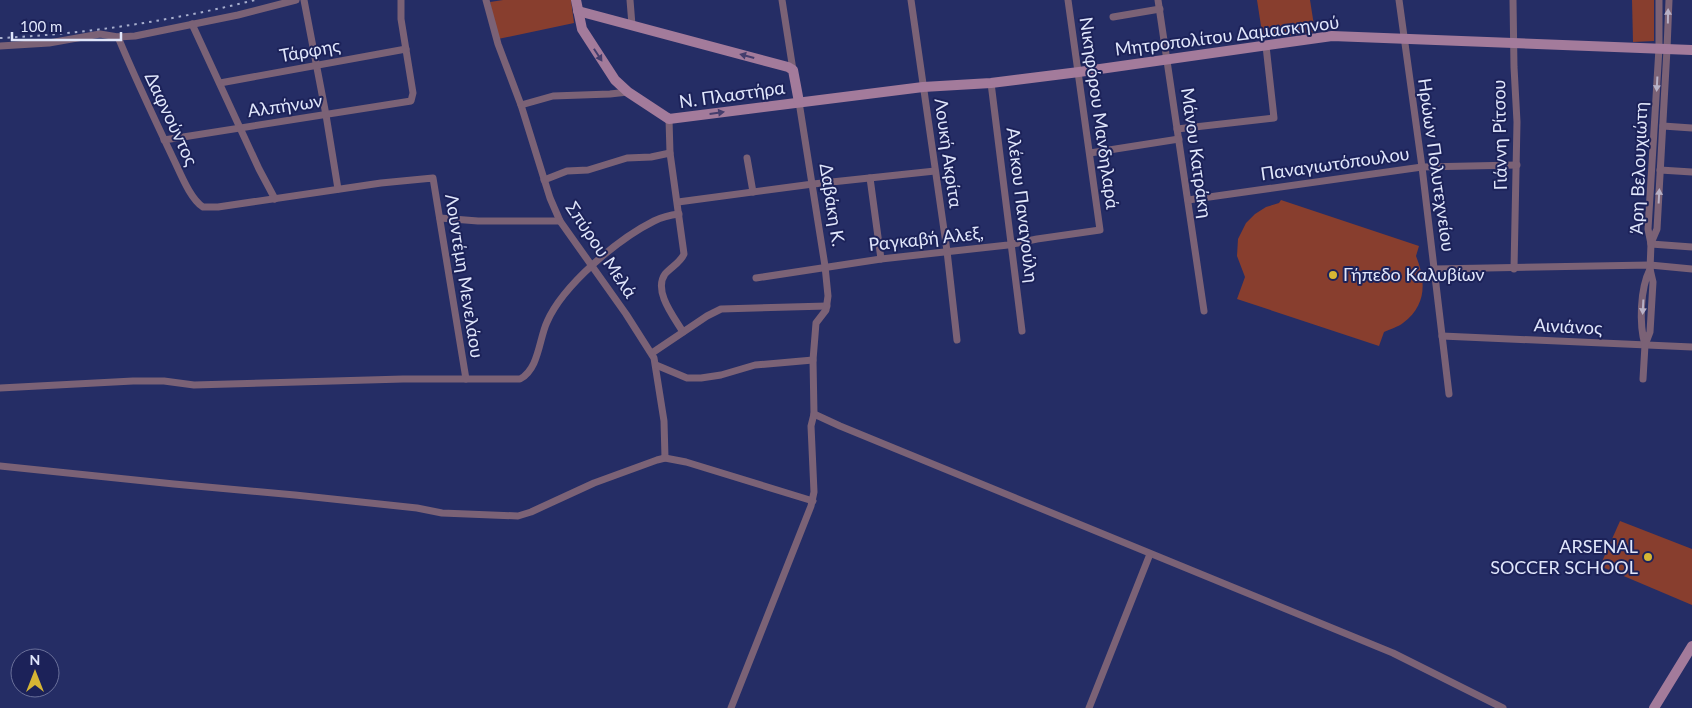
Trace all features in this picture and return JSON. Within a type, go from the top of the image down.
[{"type":"street","points":[[0,46],[49,43],[100,34],[118,37],[135,36],[296,0]]},
{"type":"street","points":[[192,24],[259,169],[275,199],[338,189],[304,0]]},
{"type":"street","points":[[401,0],[401,19],[406,49]]},
{"type":"street","name":"Σπύρου Μελά","points":[[486,0],[498,44],[520,104],[544,180],[560,221],[652,353],[656,365],[664,421],[665,458]]},
{"type":"street","points":[[576,0],[582,29],[606,68],[628,92],[669,119],[670,153],[684,254],[679,262],[662,279],[661,290],[683,332]]},
{"type":"street","points":[[630,0],[632,25]]},
{"type":"street","name":"Δαβάκη Κ.","points":[[783,0],[825,266],[827,306]]},
{"type":"street","name":"Λουκή Ακρίτα","points":[[911,0],[947,251],[957,340]]},
{"type":"street","name":"Νικηφόρου Μανδηλαρά","points":[[1068,0],[1100,230]]},
{"type":"street","name":"Μάνου Κατράκη","points":[[1158,0],[1204,311]]},
{"type":"street","name":"Ηρώων Πολυτεχνείου","points":[[1398,0],[1422,167],[1449,394]]},
{"type":"street","name":"Γιάννη Ρίτσου","points":[[1513,0],[1517,122],[1514,269]]},
{"type":"street","name":"Άρη Βελουχιώτη","points":[[1651,244],[1657,228],[1663,126],[1663,49],[1659,0]]},
{"type":"street","name":"Άρη Βελουχιώτη","points":[[1651,244],[1648,229],[1663,49],[1669,0]]},
{"type":"street","points":[[1113,17],[1160,9]]},
{"type":"street","points":[[578,11],[783,65],[793,70]]},
{"type":"street","name":"Μητροπολίτου Δαμασκηνού","points":[[799,102],[923,87],[991,83],[1332,36],[1692,50]]},
{"type":"street","name":"Δαφνούντος","points":[[118,37],[164,140],[194,199],[200,206],[205,208],[275,199]]},
{"type":"street","points":[[1177,129],[1274,118],[1266,46]]},
{"type":"street","name":"Τάρφης","points":[[220,83],[406,49]]},
{"type":"street","name":"Αλπήνων","points":[[164,140],[409,102],[413,94],[406,49]]},
{"type":"street","name":"Αλέκου Παναγούλη","points":[[991,83],[1022,331]]},
{"type":"street","points":[[520,104],[553,96],[628,92]]},
{"type":"street","name":"Ν. Πλαστήρα","points":[[669,119],[799,102]]},
{"type":"street","points":[[1663,126],[1692,128]]},
{"type":"street","points":[[1090,153],[1179,139]]},
{"type":"street","points":[[544,180],[567,171],[588,170],[627,158],[650,157],[670,153]]},
{"type":"street","points":[[747,158],[753,192]]},
{"type":"street","name":"Παναγιωτόπουλου","points":[[1188,200],[1422,167],[1517,165]]},
{"type":"street","points":[[1660,170],[1692,172]]},
{"type":"street","points":[[678,202],[813,184],[935,172]]},
{"type":"street","name":"Λουντέμη Μενελάου","points":[[338,189],[433,178],[466,379]]},
{"type":"street","points":[[870,178],[881,259]]},
{"type":"street","points":[[0,388],[133,380],[164,381],[194,385],[359,380],[513,380],[523,378],[535,360],[547,322],[570,287],[624,240],[643,227],[662,218],[679,214]]},
{"type":"street","points":[[440,218],[478,221],[560,221]]},
{"type":"street","name":"Ραγκαβή Αλεξ,","points":[[756,278],[825,266],[1012,244],[1100,230]]},
{"type":"street","points":[[1643,379],[1645,345],[1641,332],[1644,282],[1650,267],[1651,244],[1692,247]]},
{"type":"street","points":[[1434,269],[1650,267],[1692,269]]},
{"type":"street","points":[[652,353],[721,309],[827,306]]},
{"type":"street","points":[[731,708],[813,501],[814,462],[811,426],[814,414],[813,360],[816,323],[827,306]]},
{"type":"street","name":"Αινιάνος","points":[[1442,336],[1692,347]]},
{"type":"street","points":[[656,365],[687,378],[701,378],[721,375],[755,365],[813,360]]},
{"type":"street","points":[[814,414],[1393,653],[1503,708]]},
{"type":"street","points":[[0,466],[304,496],[442,513],[518,516],[531,512],[594,483],[665,458],[686,462],[813,501]]},
{"type":"street","points":[[1088,708],[1150,554]]},
{"type":"street","points":[[1654,708],[1692,646]]},
{"type":"shaded area","points":[[503,0],[571,0],[574,23],[498,39],[490,2]]},
{"type":"shaded area","points":[[1257,0],[1310,0],[1315,32],[1263,39]]},
{"type":"shaded area","points":[[1632,0],[1654,0],[1654,41],[1633,42]]},
{"type":"shaded area","name":"Γήπεδο Καλυβίων","points":[[1281,200],[1419,246],[1416,256],[1423,283],[1417,308],[1403,323],[1384,332],[1379,346],[1237,299],[1245,277],[1237,256],[1238,239],[1246,223],[1255,214],[1266,207],[1279,203]]},
{"type":"shaded area","name":"ARSENAL SOCCER SCHOOL","points":[[1620,521],[1692,549],[1692,605],[1600,566]]},
{"type":"railway","points":[[0,38],[96,30],[192,14],[255,0]]},
{"type":"place","name":"Γήπεδο Καλυβίων","points":[[1333,275]]},
{"type":"place","name":"ARSENAL SOCCER SCHOOL","points":[[1648,557]]}]
